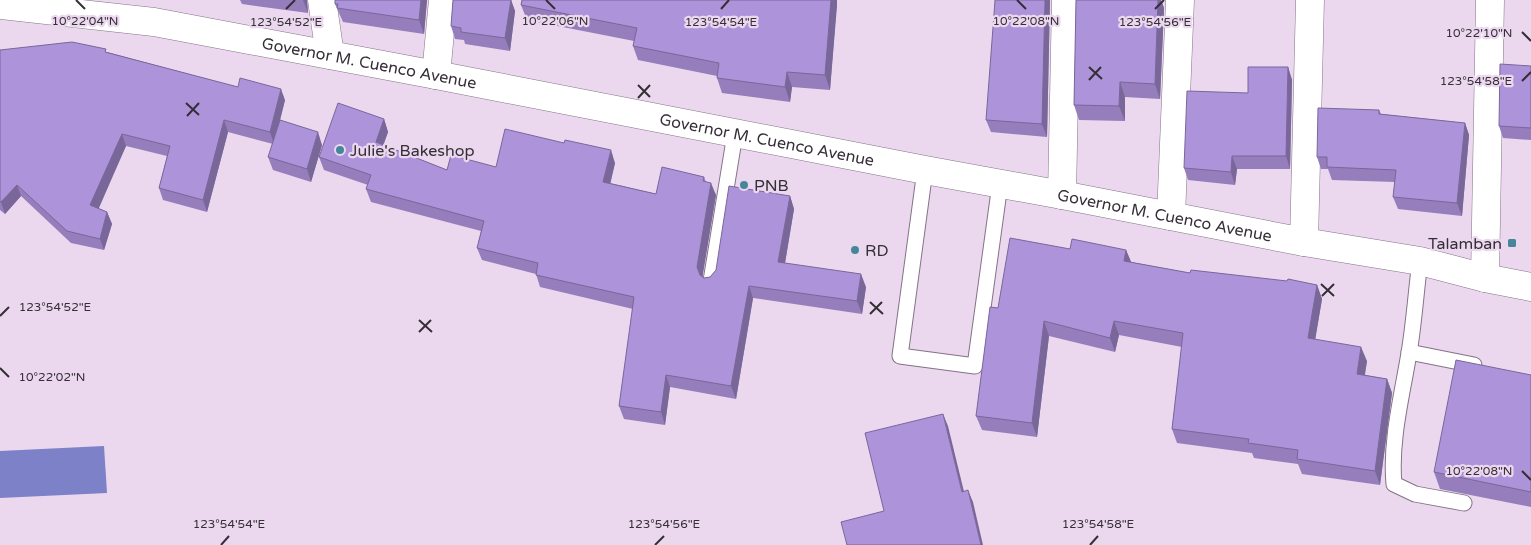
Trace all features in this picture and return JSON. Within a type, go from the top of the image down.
[{"type":"main road","points":[[322,0],[330,55]]},
{"type":"main road","points":[[436,75],[443,0]]},
{"type":"main road","points":[[1062,195],[1066,0]]},
{"type":"main road","points":[[1171,216],[1180,0]]},
{"type":"main road","points":[[1304,242],[1310,0]]},
{"type":"main road","points":[[1485,278],[1490,0]]},
{"type":"main road","name":"Governor M. Cuenco Avenue","points":[[0,5],[154,22],[1304,242],[1420,261],[1485,278],[1531,287]]},
{"type":"lane","points":[[710,281],[735,134]]},
{"type":"lane","points":[[925,170],[900,356],[975,366],[1000,184]]},
{"type":"lane","points":[[1420,261],[1409,352],[1399,413],[1393,468],[1394,484],[1415,494],[1464,503]]},
{"type":"lane","points":[[1409,352],[1484,367]]},
{"type":"water","points":[[104,446],[107,493],[0,498],[0,451]]},
{"type":"building","points":[[335,0],[421,0],[419,20],[337,8],[338,4],[335,4]]},
{"type":"building","points":[[453,0],[511,0],[505,38],[461,32],[461,28],[451,26]]},
{"type":"building","points":[[522,0],[831,0],[825,75],[787,72],[785,87],[717,78],[719,63],[633,46],[637,28],[521,5]]},
{"type":"building","points":[[995,0],[1045,0],[1042,124],[986,120]]},
{"type":"building","points":[[1076,0],[1158,0],[1155,84],[1120,82],[1119,106],[1074,105]]},
{"type":"building","points":[[72,42],[106,49],[105,52],[238,87],[240,78],[281,89],[270,132],[224,120],[203,200],[159,188],[170,146],[122,134],[90,205],[107,212],[100,239],[67,231],[17,185],[1,202],[0,50]]},
{"type":"building","points":[[1500,64],[1531,66],[1531,128],[1499,126]]},
{"type":"building","points":[[1248,67],[1288,67],[1286,156],[1232,156],[1231,172],[1184,168],[1187,91],[1248,93]]},
{"type":"building","points":[[338,103],[384,119],[376,142],[447,170],[451,155],[496,167],[505,129],[564,143],[565,140],[611,150],[603,182],[656,194],[662,167],[704,177],[703,181],[711,183],[697,267],[700,275],[704,278],[710,277],[716,270],[729,186],[790,196],[778,262],[861,274],[857,301],[749,286],[731,386],[666,375],[661,412],[619,406],[634,297],[536,275],[538,263],[477,248],[484,221],[366,189],[371,175],[319,157]]},
{"type":"building","points":[[1318,108],[1379,110],[1379,114],[1465,123],[1457,203],[1393,197],[1396,170],[1327,167],[1327,157],[1317,157]]},
{"type":"building","points":[[280,120],[318,132],[307,169],[268,157]]},
{"type":"building","points":[[1010,238],[1070,249],[1072,239],[1126,250],[1124,261],[1190,273],[1191,270],[1287,281],[1288,279],[1317,285],[1308,338],[1361,347],[1357,374],[1387,379],[1375,471],[1297,459],[1298,450],[1248,443],[1249,439],[1172,429],[1183,333],[1114,321],[1110,338],[1044,321],[1032,423],[976,416],[990,307],[998,308]]},
{"type":"building","points":[[1456,360],[1531,375],[1531,492],[1434,472]]},
{"type":"building","points":[[943,414],[962,492],[968,490],[981,545],[847,545],[841,522],[884,511],[865,433]]},
{"type":"place","name":"Julie's Bakeshop","points":[[340,150]]},
{"type":"place","name":"PNB","points":[[744,185]]},
{"type":"place","name":"Talamban","points":[[1512,243]]},
{"type":"place","name":"RD","points":[[855,250]]}]
